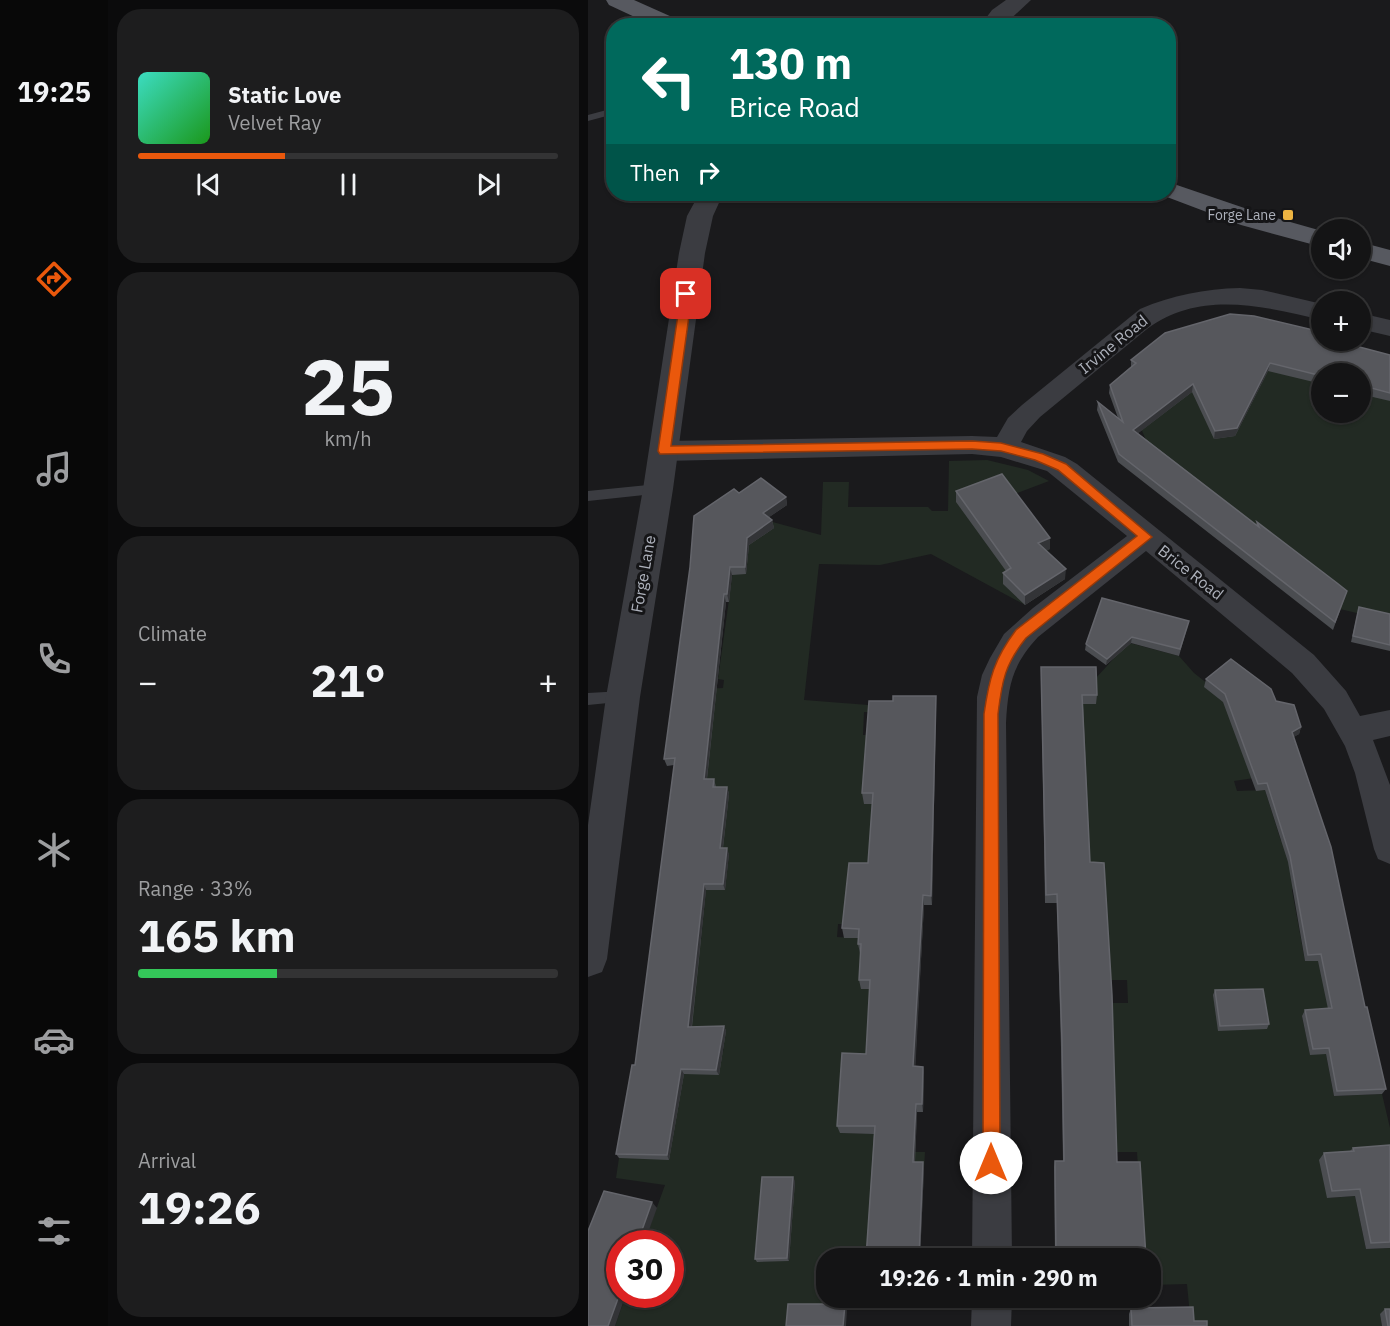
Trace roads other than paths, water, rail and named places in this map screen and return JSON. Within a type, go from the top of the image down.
[{"type":"main road","points":[[617,0],[656,18]]},
{"type":"main road","points":[[1176,192],[1250,219],[1311,236]]},
{"type":"main road","points":[[1371,253],[1390,258]]},
{"type":"street","points":[[1000,18],[1020,0]]},
{"type":"street","name":"Forge Lane","points":[[588,959],[623,697],[664,451],[692,253],[700,216],[708,201]]},
{"type":"street","name":"Irvine Road","points":[[1005,448],[1017,425],[1031,411],[1138,323],[1163,308],[1194,299],[1235,296],[1262,298],[1311,309]]},
{"type":"street","points":[[1371,324],[1390,328]]},
{"type":"street","name":"Brice Road","points":[[664,451],[972,445],[1005,448],[1038,457],[1062,467],[1298,659],[1332,696],[1353,731],[1371,773],[1390,849]]},
{"type":"street","points":[[992,1248],[991,714],[994,684],[1006,653],[1021,634],[1146,537]]},
{"type":"street","points":[[1353,731],[1390,723]]},
{"type":"street","points":[[991,1326],[992,1308]]},
{"type":"lane","points":[[588,118],[606,113]]},
{"type":"lane","points":[[588,496],[658,489]]},
{"type":"lane","points":[[588,699],[623,697]]},
{"type":"place","name":"Forge Lane","points":[[1288,215]]}]
